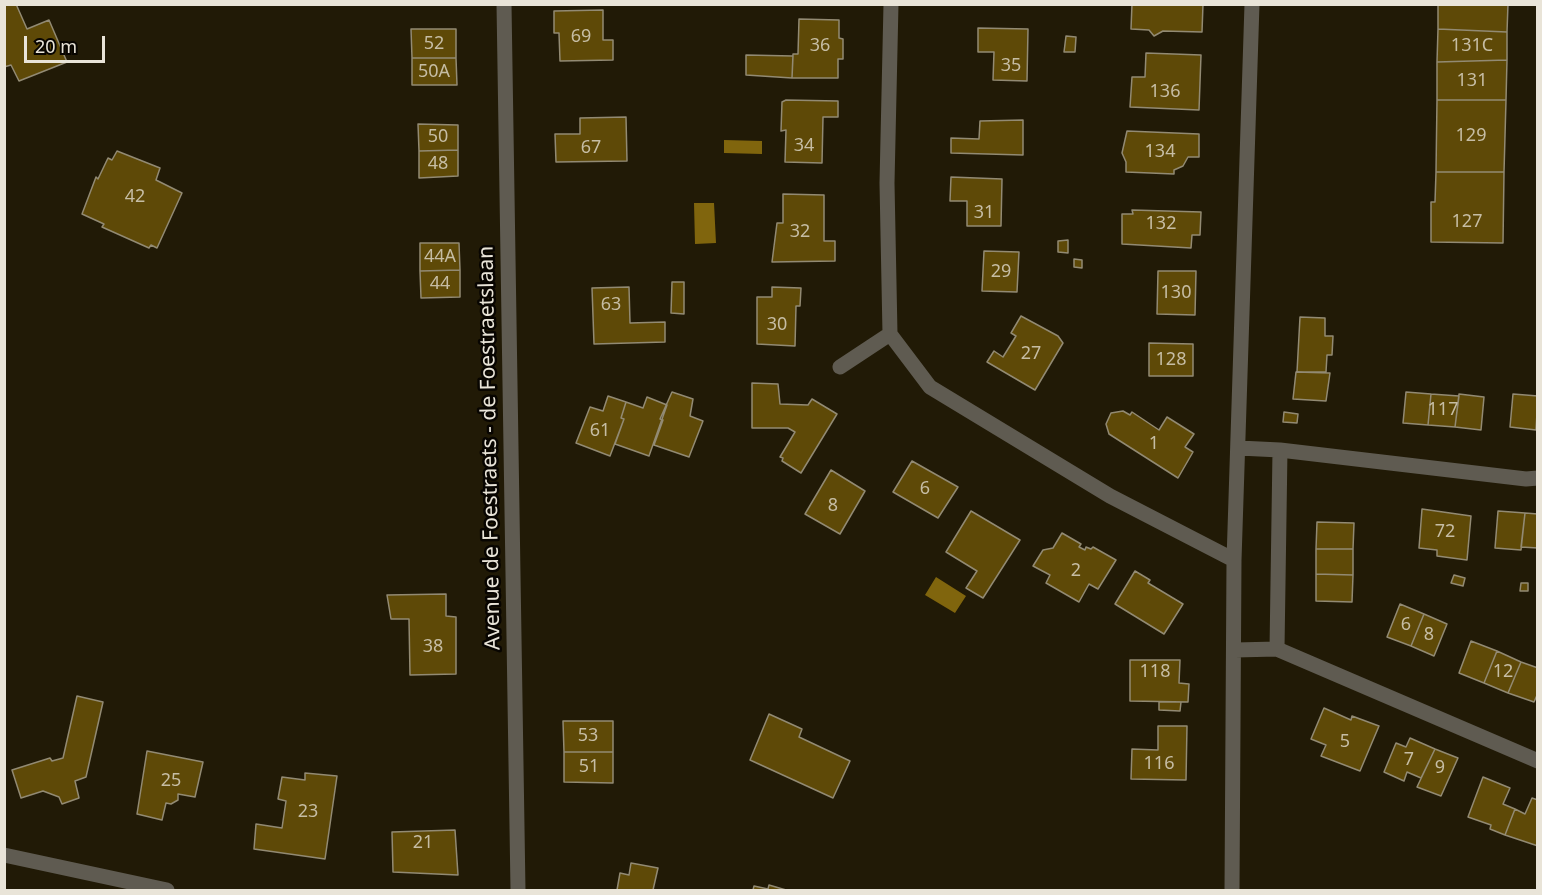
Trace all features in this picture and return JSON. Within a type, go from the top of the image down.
[{"type":"street","name":"Avenue de Foestraets - de Foestraetslaan","points":[[504,4],[518,891]]},
{"type":"street","points":[[891,4],[887,183],[890,334],[930,387],[1110,496],[1234,560]]},
{"type":"street","points":[[1232,891],[1234,560],[1252,4]]},
{"type":"street","points":[[840,367],[890,334]]},
{"type":"street","points":[[1239,448],[1280,450],[1526,479],[1538,478]]},
{"type":"street","points":[[1277,649],[1280,450]]},
{"type":"street","points":[[1235,650],[1277,649],[1538,761]]},
{"type":"street","points":[[4,855],[167,891]]},
{"type":"shaded area","points":[[724,140],[762,141],[762,154],[724,153]]},
{"type":"shaded area","points":[[694,203],[714,203],[716,243],[695,244]]},
{"type":"shaded area","points":[[936,577],[966,596],[955,613],[925,595]]},
{"type":"building","points":[[4,4],[16,4],[27,29],[49,20],[67,62],[19,81],[11,65],[4,67]]},
{"type":"building","points":[[1132,4],[1203,4],[1202,32],[1163,31],[1154,36],[1149,30],[1131,29]]},
{"type":"building","points":[[1438,4],[1508,4],[1507,32],[1438,29]]},
{"type":"building","points":[[603,10],[603,40],[613,40],[613,60],[560,61],[559,33],[554,33],[554,11]]},
{"type":"building","points":[[799,19],[839,20],[839,38],[843,39],[843,59],[838,59],[838,78],[792,78],[793,54],[798,54]]},
{"type":"building","points":[[978,28],[1028,29],[1027,81],[993,80],[994,52],[978,52]]},
{"type":"building","points":[[411,29],[456,29],[456,58],[412,58]]},
{"type":"building","points":[[1438,29],[1507,32],[1507,60],[1437,62]]},
{"type":"building","points":[[1066,36],[1076,37],[1075,52],[1064,52]]},
{"type":"building","points":[[1146,53],[1201,55],[1199,110],[1130,107],[1132,77],[1145,77]]},
{"type":"building","points":[[746,55],[793,56],[792,78],[746,75]]},
{"type":"building","points":[[412,58],[456,58],[457,85],[412,85]]},
{"type":"building","points":[[1507,60],[1506,100],[1437,100],[1437,62]]},
{"type":"building","points":[[786,100],[838,101],[838,117],[823,117],[822,163],[785,162],[786,130],[781,131],[782,102]]},
{"type":"building","points":[[1437,100],[1506,100],[1504,172],[1436,172]]},
{"type":"building","points":[[626,117],[627,161],[556,162],[555,134],[580,134],[580,118]]},
{"type":"building","points":[[1023,120],[1023,155],[951,153],[951,138],[979,139],[980,121]]},
{"type":"building","points":[[418,124],[458,125],[458,150],[419,151]]},
{"type":"building","points":[[1127,131],[1199,134],[1199,157],[1188,157],[1183,166],[1174,170],[1174,174],[1126,172],[1126,162],[1122,153]]},
{"type":"building","points":[[458,150],[458,176],[419,178],[419,151]]},
{"type":"building","points":[[117,151],[160,168],[156,180],[182,193],[157,248],[151,245],[149,248],[102,227],[104,224],[82,214],[96,177],[98,179],[108,158],[112,160]]},
{"type":"building","points":[[1436,172],[1504,172],[1503,243],[1431,242],[1431,202],[1435,202]]},
{"type":"building","points":[[951,177],[1002,179],[1001,226],[967,226],[967,201],[950,201]]},
{"type":"building","points":[[783,194],[824,195],[824,241],[835,241],[835,261],[772,262],[777,223],[783,223]]},
{"type":"building","points":[[1132,210],[1201,212],[1200,235],[1192,235],[1191,248],[1122,244],[1122,214],[1133,214]]},
{"type":"building","points":[[1068,240],[1068,253],[1058,252],[1058,241]]},
{"type":"building","points":[[420,243],[459,243],[460,270],[420,271]]},
{"type":"building","points":[[984,251],[1019,252],[1017,292],[982,291]]},
{"type":"building","points":[[1074,259],[1082,260],[1082,268],[1074,267]]},
{"type":"building","points":[[460,270],[460,297],[421,298],[420,271]]},
{"type":"building","points":[[1158,271],[1196,271],[1195,315],[1157,314]]},
{"type":"building","points":[[672,282],[684,282],[684,314],[671,313]]},
{"type":"building","points":[[629,287],[630,323],[665,322],[665,342],[594,344],[592,288]]},
{"type":"building","points":[[772,287],[801,288],[800,306],[796,306],[795,346],[757,344],[757,297],[772,297]]},
{"type":"building","points":[[1021,316],[1058,336],[1063,343],[1035,390],[987,362],[994,351],[1003,357],[1016,336],[1011,333]]},
{"type":"building","points":[[1300,317],[1325,318],[1325,336],[1333,336],[1332,355],[1327,355],[1326,372],[1297,372]]},
{"type":"building","points":[[1149,343],[1193,344],[1193,376],[1149,376]]},
{"type":"building","points":[[1296,372],[1330,373],[1326,401],[1293,399]]},
{"type":"building","points":[[752,383],[778,384],[780,404],[808,405],[812,399],[837,414],[801,473],[782,461],[783,458],[780,457],[795,432],[788,428],[752,428]]},
{"type":"building","points":[[672,392],[693,399],[690,416],[703,421],[689,457],[654,445],[663,420],[660,419]]},
{"type":"building","points":[[1406,392],[1431,394],[1428,425],[1403,423]]},
{"type":"building","points":[[1431,394],[1459,396],[1455,427],[1428,425]]},
{"type":"building","points":[[1459,394],[1484,397],[1481,430],[1455,427]]},
{"type":"building","points":[[1513,394],[1538,396],[1536,430],[1510,427]]},
{"type":"building","points":[[608,396],[626,402],[621,418],[624,419],[610,456],[576,443],[590,407],[603,411]]},
{"type":"building","points":[[647,397],[667,405],[649,456],[615,444],[624,419],[621,418],[626,402],[643,408]]},
{"type":"building","points":[[1123,411],[1130,415],[1132,412],[1159,430],[1167,417],[1194,434],[1185,447],[1193,452],[1178,478],[1109,434],[1106,424],[1111,413]]},
{"type":"building","points":[[1284,412],[1298,414],[1297,423],[1283,422]]},
{"type":"building","points":[[912,461],[958,487],[938,518],[893,492]]},
{"type":"building","points":[[831,470],[865,491],[840,534],[805,514]]},
{"type":"building","points":[[1422,509],[1471,516],[1467,560],[1437,556],[1437,550],[1419,548]]},
{"type":"building","points":[[971,511],[1020,540],[983,598],[966,588],[977,571],[946,552]]},
{"type":"building","points":[[1498,511],[1525,513],[1521,550],[1495,548]]},
{"type":"building","points":[[1525,513],[1538,514],[1538,548],[1521,547]]},
{"type":"building","points":[[1317,522],[1354,523],[1353,549],[1316,549]]},
{"type":"building","points":[[1062,533],[1081,544],[1079,547],[1085,550],[1086,547],[1091,549],[1093,547],[1116,560],[1098,589],[1089,584],[1079,602],[1046,583],[1050,575],[1033,566],[1043,550],[1053,548]]},
{"type":"building","points":[[1316,549],[1353,549],[1353,575],[1316,574]]},
{"type":"building","points":[[1135,571],[1150,580],[1148,583],[1183,604],[1164,634],[1115,604]]},
{"type":"building","points":[[1316,574],[1353,575],[1352,602],[1316,601]]},
{"type":"building","points":[[1454,575],[1465,578],[1463,586],[1451,583]]},
{"type":"building","points":[[1521,583],[1528,583],[1528,591],[1520,591]]},
{"type":"building","points":[[446,594],[446,616],[456,617],[456,674],[410,675],[409,619],[391,619],[387,595]]},
{"type":"building","points":[[1400,604],[1424,614],[1411,646],[1387,637]]},
{"type":"building","points":[[1424,614],[1447,624],[1434,656],[1411,646]]},
{"type":"building","points":[[1471,641],[1497,651],[1484,683],[1459,673]]},
{"type":"building","points":[[1497,651],[1521,662],[1508,693],[1484,683]]},
{"type":"building","points":[[1130,660],[1180,660],[1179,683],[1189,684],[1188,702],[1130,701]]},
{"type":"building","points":[[1521,662],[1538,668],[1538,693],[1534,702],[1508,693]]},
{"type":"building","points":[[77,696],[103,702],[86,777],[75,781],[79,798],[62,804],[59,797],[43,791],[21,798],[12,770],[50,758],[52,761],[63,758]]},
{"type":"building","points":[[1159,702],[1181,702],[1180,711],[1159,710]]},
{"type":"building","points":[[1324,708],[1351,720],[1352,716],[1379,726],[1360,771],[1321,756],[1326,745],[1311,739]]},
{"type":"building","points":[[769,714],[802,729],[799,737],[850,761],[833,798],[750,760]]},
{"type":"building","points":[[563,721],[613,721],[613,752],[564,752]]},
{"type":"building","points":[[1158,726],[1187,726],[1186,780],[1131,779],[1132,749],[1158,750]]},
{"type":"building","points":[[1410,738],[1435,749],[1421,778],[1407,772],[1404,781],[1384,772],[1396,743],[1406,747]]},
{"type":"building","points":[[1435,749],[1458,758],[1441,796],[1417,787]]},
{"type":"building","points":[[147,751],[203,762],[195,797],[178,794],[178,800],[171,804],[166,803],[162,820],[137,814]]},
{"type":"building","points":[[564,752],[613,752],[613,783],[564,782]]},
{"type":"building","points":[[305,773],[337,776],[325,859],[254,849],[256,824],[282,828],[286,801],[278,799],[282,777],[305,780]]},
{"type":"building","points":[[1483,777],[1510,788],[1503,804],[1515,809],[1505,835],[1490,829],[1491,825],[1468,817]]},
{"type":"building","points":[[1532,798],[1538,800],[1538,846],[1505,835],[1515,809],[1525,814]]},
{"type":"building","points":[[455,830],[458,875],[393,872],[392,832]]},
{"type":"building","points":[[631,863],[658,868],[653,890],[617,890],[620,873],[629,875]]},
{"type":"building","points":[[769,885],[786,890],[753,890],[754,886],[768,889]]}]
